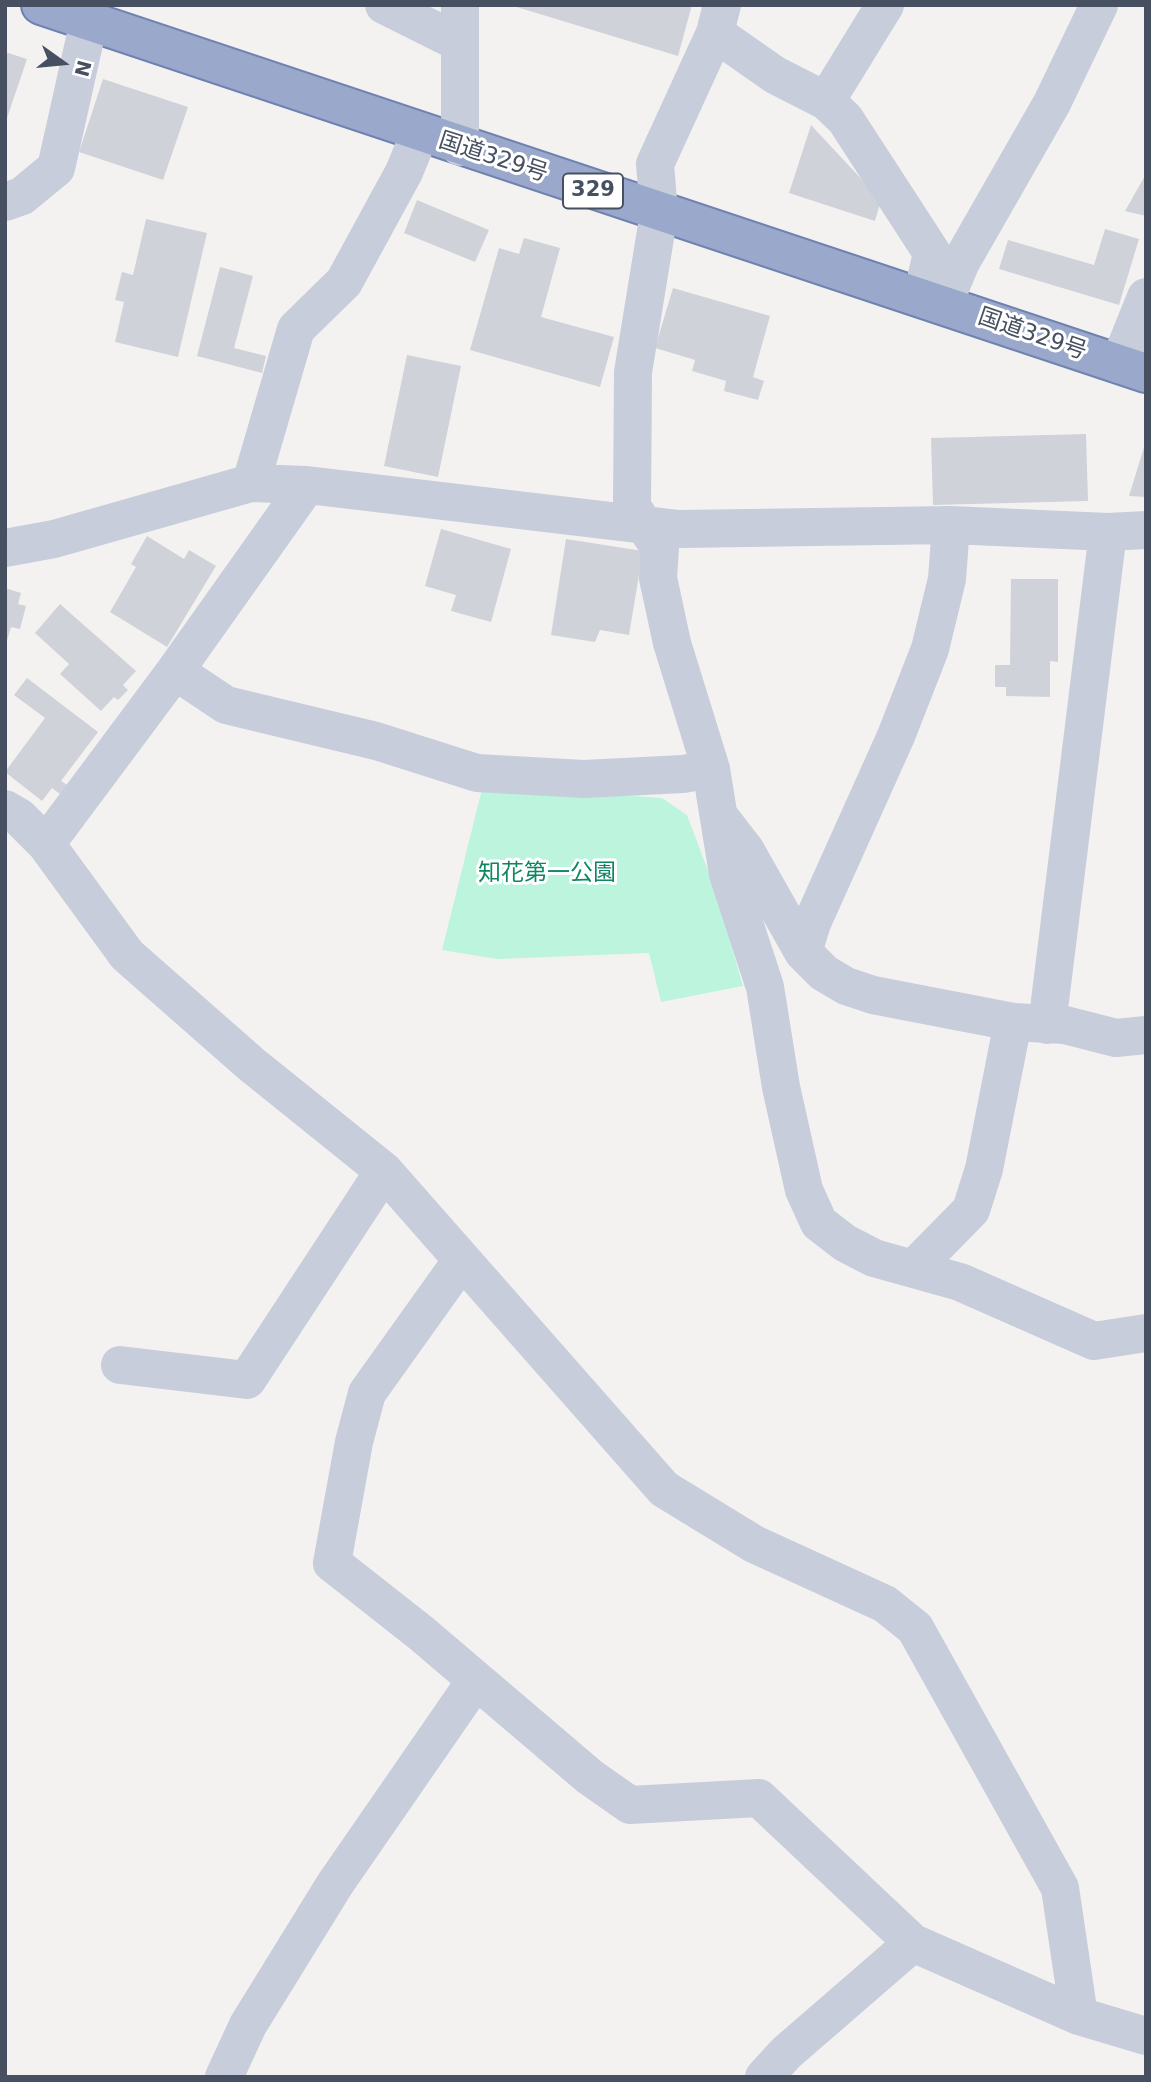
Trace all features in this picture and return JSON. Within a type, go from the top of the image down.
[{"type":"highway","name":"国道329号","points":[[41,5],[460,147],[1132,368]]},
{"type":"street","points":[[384,5],[460,43]]},
{"type":"street","points":[[460,5],[460,147]]},
{"type":"street","points":[[826,101],[885,5]]},
{"type":"street","points":[[932,301],[961,262],[1052,103],[1099,5]]},
{"type":"street","points":[[932,301],[932,253],[845,119],[826,101],[775,75],[718,19],[655,164],[659,213],[633,372],[632,507],[641,524],[660,548],[658,578],[672,643],[711,769],[728,874],[765,987],[781,1087],[803,1190],[819,1223],[845,1243],[874,1258],[960,1282],[1094,1341],[1146,1333]]},
{"type":"street","points":[[5,202],[22,196],[56,168],[89,21]]},
{"type":"street","points":[[251,483],[296,330],[344,282],[404,172],[419,133]]},
{"type":"street","points":[[1132,368],[1146,298]]},
{"type":"street","points":[[5,548],[54,539],[251,483],[307,485],[679,529],[951,525],[1108,532],[1146,530]]},
{"type":"street","points":[[46,844],[175,671],[307,485]]},
{"type":"street","points":[[803,952],[812,923],[896,736],[930,649],[947,579],[951,525]]},
{"type":"street","points":[[914,1268],[971,1210],[1030,1023],[1108,532]]},
{"type":"street","points":[[175,671],[226,705],[376,741],[477,773],[584,779],[682,774],[711,769]]},
{"type":"street","points":[[5,809],[19,817],[46,844],[127,955],[251,1064],[384,1171],[664,1489],[754,1544],[885,1604],[915,1628],[1060,1888],[1079,2016]]},
{"type":"street","points":[[720,818],[746,850],[803,952],[824,973],[846,986],[873,995],[1030,1023],[1065,1025],[1116,1038],[1146,1035]]},
{"type":"street","points":[[120,1365],[247,1380],[384,1171]]},
{"type":"street","points":[[462,1260],[367,1393],[354,1442],[331,1563],[476,1680],[590,1777],[630,1805],[759,1798],[913,1943],[1079,2016],[1146,2036]]},
{"type":"street","points":[[224,2077],[248,2025],[335,1884],[476,1680]]},
{"type":"street","points":[[764,2077],[786,2053],[913,1943]]},
{"type":"green space","name":"知花第一公園","points":[[483,785],[662,798],[687,815],[715,889],[743,986],[661,1002],[649,953],[497,959],[442,950]]},
{"type":"building","points":[[510,5],[692,5],[678,56]]},
{"type":"building","points":[[5,52],[27,59],[6,121],[5,121]]},
{"type":"building","points":[[103,79],[188,107],[163,180],[79,152]]},
{"type":"building","points":[[811,125],[881,200],[875,221],[789,193]]},
{"type":"building","points":[[1146,174],[1146,216],[1125,211]]},
{"type":"building","points":[[417,200],[489,230],[475,262],[404,233]]},
{"type":"building","points":[[146,219],[207,233],[178,357],[115,342],[124,302],[115,300],[122,272],[133,275]]},
{"type":"building","points":[[1105,229],[1139,239],[1119,305],[999,269],[1008,240],[1094,265]]},
{"type":"building","points":[[524,238],[560,248],[541,317],[614,337],[600,387],[470,350],[499,248],[519,254]]},
{"type":"building","points":[[220,267],[253,276],[234,348],[266,356],[262,373],[197,356]]},
{"type":"building","points":[[673,288],[770,316],[753,377],[764,381],[758,400],[724,391],[726,381],[692,371],[695,360],[655,348]]},
{"type":"building","points":[[407,355],[461,366],[438,477],[384,466]]},
{"type":"building","points":[[1086,434],[1088,501],[933,505],[931,438]]},
{"type":"building","points":[[1145,444],[1146,497],[1129,496]]},
{"type":"building","points":[[441,529],[511,549],[491,622],[451,611],[456,595],[425,586]]},
{"type":"building","points":[[147,536],[184,559],[189,550],[216,566],[167,647],[110,612],[136,567],[131,564]]},
{"type":"building","points":[[566,539],[643,551],[629,635],[600,630],[595,642],[551,635]]},
{"type":"building","points":[[1011,579],[1058,579],[1058,662],[1050,661],[1050,697],[1006,696],[1006,687],[995,687],[995,665],[1010,665]]},
{"type":"building","points":[[5,588],[21,593],[18,604],[26,606],[20,629],[11,627],[6,644]]},
{"type":"building","points":[[60,604],[136,671],[123,685],[128,690],[118,700],[114,697],[101,711],[60,674],[69,664],[35,633]]},
{"type":"building","points":[[27,678],[98,732],[61,781],[67,785],[60,794],[52,788],[42,801],[5,772],[45,718],[14,695]]}]
